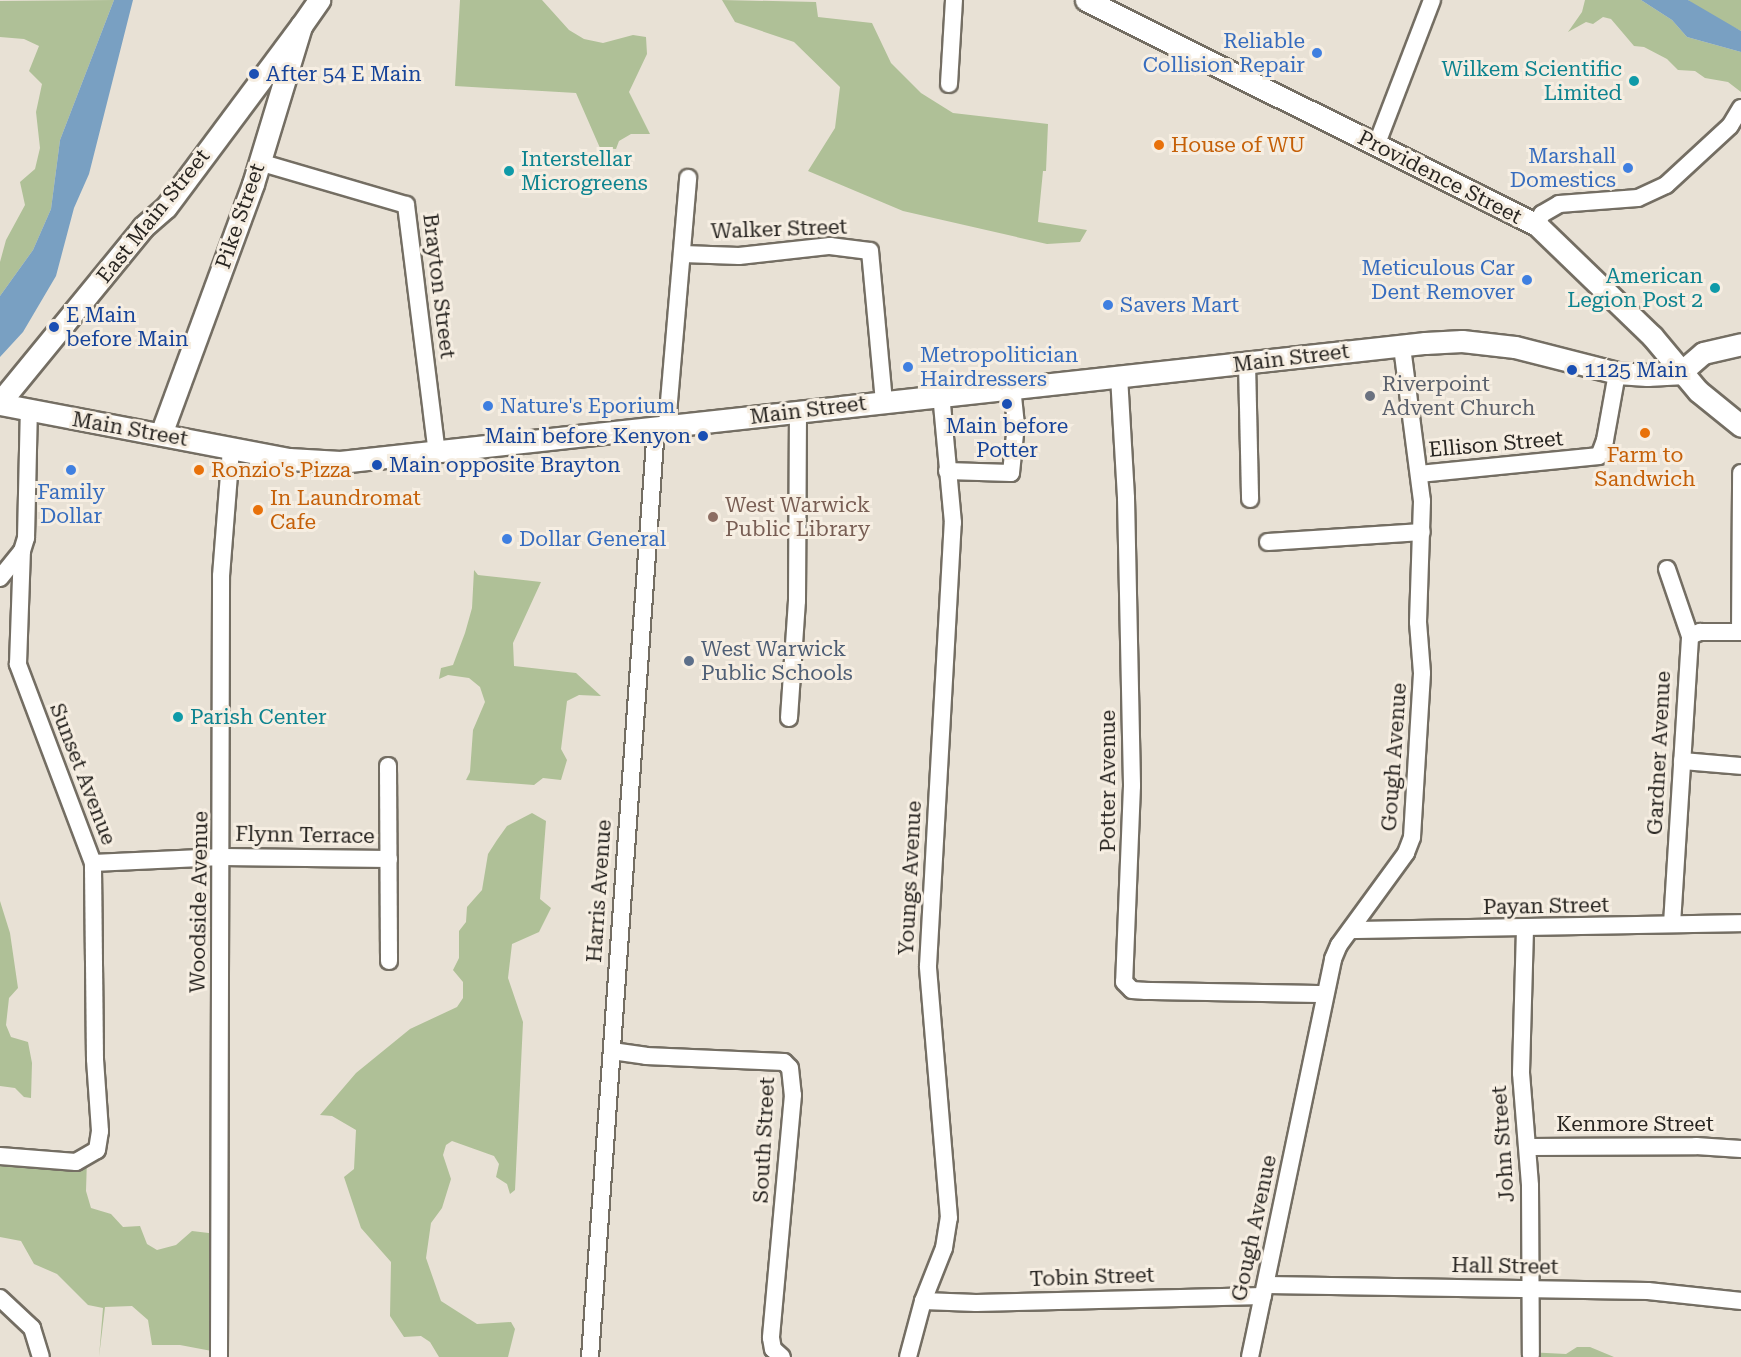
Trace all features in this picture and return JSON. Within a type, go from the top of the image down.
[{"type":"main road","name":"Pike Street","points":[[161,434],[259,162],[301,27],[319,0]]},
{"type":"main road","name":"Providence Street","points":[[1086,0],[1537,225],[1652,336],[1680,373],[1741,426]]},
{"type":"main road","name":"East Main Street","points":[[0,403],[143,227],[166,207],[301,27]]},
{"type":"main road","points":[[247,99],[272,119]]},
{"type":"main road","name":"Main Street","points":[[0,403],[289,459],[340,462],[437,454],[941,394],[1462,341],[1497,345],[1617,373],[1680,373]]},
{"type":"main road","points":[[1680,373],[1703,353],[1741,344]]},
{"type":"street","points":[[949,84],[954,0]]},
{"type":"street","points":[[1376,146],[1432,0]]},
{"type":"street","points":[[1537,225],[1542,214],[1559,204],[1638,198],[1666,185],[1730,126],[1741,108]]},
{"type":"street","name":"Brayton Street","points":[[259,162],[406,205],[437,454]]},
{"type":"street","name":"Walker Street","points":[[661,426],[683,254],[688,178]]},
{"type":"street","name":"Walker Street","points":[[683,254],[739,256],[830,246],[870,251],[884,401]]},
{"type":"street","name":"Gough Avenue","points":[[1250,1357],[1324,994],[1339,945],[1407,853],[1412,837],[1422,674],[1418,622],[1422,532],[1419,474],[1402,346]]},
{"type":"street","points":[[1247,363],[1250,499]]},
{"type":"street","name":"Ellison Street","points":[[1419,474],[1479,465],[1599,456],[1617,373]]},
{"type":"street","name":"Potter Avenue","points":[[1119,376],[1126,498],[1132,798],[1124,982],[1132,990],[1146,991],[1324,994]]},
{"type":"street","points":[[947,471],[1011,473],[1016,425],[1012,387]]},
{"type":"street","name":"Youngs Avenue","points":[[908,1357],[923,1301],[944,1248],[949,1218],[928,966],[953,523],[941,394]]},
{"type":"street","name":"Sunset Avenue","points":[[0,1156],[76,1162],[91,1156],[97,1150],[100,1131],[95,1059],[93,863],[18,664],[29,410]]},
{"type":"street","points":[[789,718],[797,601],[798,411]]},
{"type":"street","name":"Harris Avenue","points":[[590,1357],[661,426]]},
{"type":"street","name":"Woodside Avenue","points":[[219,1357],[221,576],[231,448]]},
{"type":"street","points":[[1667,569],[1690,636],[1700,632],[1741,632],[1741,473]]},
{"type":"street","points":[[1268,542],[1422,532]]},
{"type":"street","points":[[0,578],[22,551]]},
{"type":"street","name":"Gardner Avenue","points":[[1672,924],[1690,636]]},
{"type":"street","points":[[1682,761],[1741,766]]},
{"type":"street","name":"Flynn Terrace","points":[[388,766],[389,961]]},
{"type":"street","name":"Flynn Terrace","points":[[93,863],[222,857],[389,859]]},
{"type":"street","name":"Payan Street","points":[[1351,930],[1525,929],[1741,923]]},
{"type":"street","name":"John Street","points":[[1525,929],[1521,1084],[1522,1115],[1529,1147],[1531,1355]]},
{"type":"street","name":"South Street","points":[[612,1051],[646,1056],[784,1062],[790,1068],[793,1095],[771,1338],[773,1349],[782,1357]]},
{"type":"street","name":"Kenmore Street","points":[[1529,1147],[1696,1146],[1741,1149]]},
{"type":"street","name":"Tobin Street","points":[[923,1301],[975,1303],[1265,1291]]},
{"type":"street","name":"Hall Street","points":[[1265,1291],[1677,1292],[1741,1301]]},
{"type":"street","points":[[0,1298],[32,1328],[41,1357]]},
{"type":"green space","points":[[114,0],[60,140],[51,209],[33,250],[0,296],[0,262],[6,240],[25,205],[20,182],[35,169],[40,148],[36,112],[42,84],[29,71],[39,46],[24,39],[0,37],[0,1]]},
{"type":"green space","points":[[460,0],[542,0],[569,30],[584,39],[603,43],[633,35],[646,37],[647,54],[629,92],[650,134],[631,134],[619,141],[616,149],[600,148],[576,93],[455,86]]},
{"type":"green space","points":[[722,0],[816,2],[818,17],[872,23],[891,63],[921,93],[953,113],[1048,124],[1046,171],[1043,171],[1038,222],[1087,230],[1080,242],[1047,244],[903,211],[808,171],[835,128],[840,87],[794,42],[735,22]]},
{"type":"green space","points":[[1585,0],[1641,0],[1672,20],[1687,37],[1741,52],[1741,92],[1728,82],[1705,78],[1695,71],[1678,70],[1667,59],[1644,47],[1634,46],[1611,19],[1603,17],[1593,24],[1586,22],[1568,32],[1582,12]]},
{"type":"green space","points":[[1688,0],[1741,0],[1741,31],[1701,11]]},
{"type":"green space","points":[[474,570],[478,575],[541,582],[513,643],[514,666],[576,673],[601,696],[579,695],[567,701],[561,749],[567,760],[561,780],[543,778],[534,785],[466,780],[470,772],[473,730],[485,702],[480,687],[469,678],[448,675],[439,679],[441,668],[453,665],[465,633],[472,608]]},
{"type":"green space","points":[[532,813],[546,821],[540,899],[551,908],[539,932],[512,944],[508,978],[523,1022],[515,1190],[510,1194],[507,1184],[496,1177],[499,1164],[494,1156],[452,1141],[446,1145],[443,1155],[451,1179],[442,1208],[431,1223],[426,1258],[441,1301],[477,1324],[511,1322],[515,1329],[508,1357],[439,1357],[430,1342],[421,1336],[404,1337],[390,1316],[391,1262],[361,1228],[344,1177],[354,1169],[356,1130],[332,1116],[320,1115],[356,1073],[410,1029],[457,1007],[463,998],[463,982],[453,970],[459,958],[459,931],[466,922],[467,907],[482,890],[488,854],[497,840],[507,826]]},
{"type":"green space","points":[[0,901],[10,933],[18,988],[9,998],[6,1025],[11,1037],[28,1042],[32,1063],[31,1098],[24,1097],[15,1088],[0,1086]]},
{"type":"green space","points":[[0,1156],[87,1159],[86,1191],[91,1208],[111,1214],[123,1227],[140,1226],[147,1244],[157,1250],[176,1245],[192,1231],[217,1234],[217,1352],[180,1345],[152,1345],[148,1320],[132,1306],[105,1307],[99,1357],[103,1308],[88,1305],[57,1274],[34,1264],[21,1241],[0,1237]]},
{"type":"green space","points":[[1577,1347],[1590,1347],[1614,1357],[1526,1357],[1527,1352],[1566,1354]]},
{"type":"water","points":[[114,0],[133,0],[89,174],[74,208],[56,276],[23,332],[0,357],[0,296],[33,250],[51,209],[60,140]]},
{"type":"water","points":[[1641,0],[1688,0],[1741,31],[1741,52],[1687,37],[1672,20]]},
{"type":"place","name":"Reliable Collision Repair","points":[[1317,53]]},
{"type":"place","name":"After 54 E Main","points":[[254,74]]},
{"type":"place","name":"Wilkem Scientific Limited","points":[[1634,81]]},
{"type":"place","name":"House of WU","points":[[1159,145]]},
{"type":"place","name":"Marshall Domestics","points":[[1628,168]]},
{"type":"place","name":"Interstellar Microgreens","points":[[509,171]]},
{"type":"place","name":"Meticulous Car Dent Remover","points":[[1527,280]]},
{"type":"place","name":"American Legion Post 2","points":[[1715,288]]},
{"type":"place","name":"Savers Mart","points":[[1108,305]]},
{"type":"place","name":"E Main before Main","points":[[54,327]]},
{"type":"place","name":"Metropolitician Hairdressers","points":[[908,367]]},
{"type":"place","name":"1125 Main","points":[[1572,370]]},
{"type":"place","name":"Riverpoint Advent Church","points":[[1370,396]]},
{"type":"place","name":"Main before Potter","points":[[1007,404]]},
{"type":"place","name":"Nature's Eporium","points":[[488,406]]},
{"type":"place","name":"Farm to Sandwich","points":[[1645,433]]},
{"type":"place","name":"Main before Kenyon","points":[[703,436]]},
{"type":"place","name":"Main opposite Brayton","points":[[377,465]]},
{"type":"place","name":"Family Dollar","points":[[71,470]]},
{"type":"place","name":"Ronzio's Pizza","points":[[199,470]]},
{"type":"place","name":"In Laundromat Cafe","points":[[258,510]]},
{"type":"place","name":"West Warwick Public Library","points":[[713,517]]},
{"type":"place","name":"Dollar General","points":[[507,539]]},
{"type":"place","name":"West Warwick Public Schools","points":[[689,661]]},
{"type":"place","name":"Parish Center","points":[[178,717]]}]
